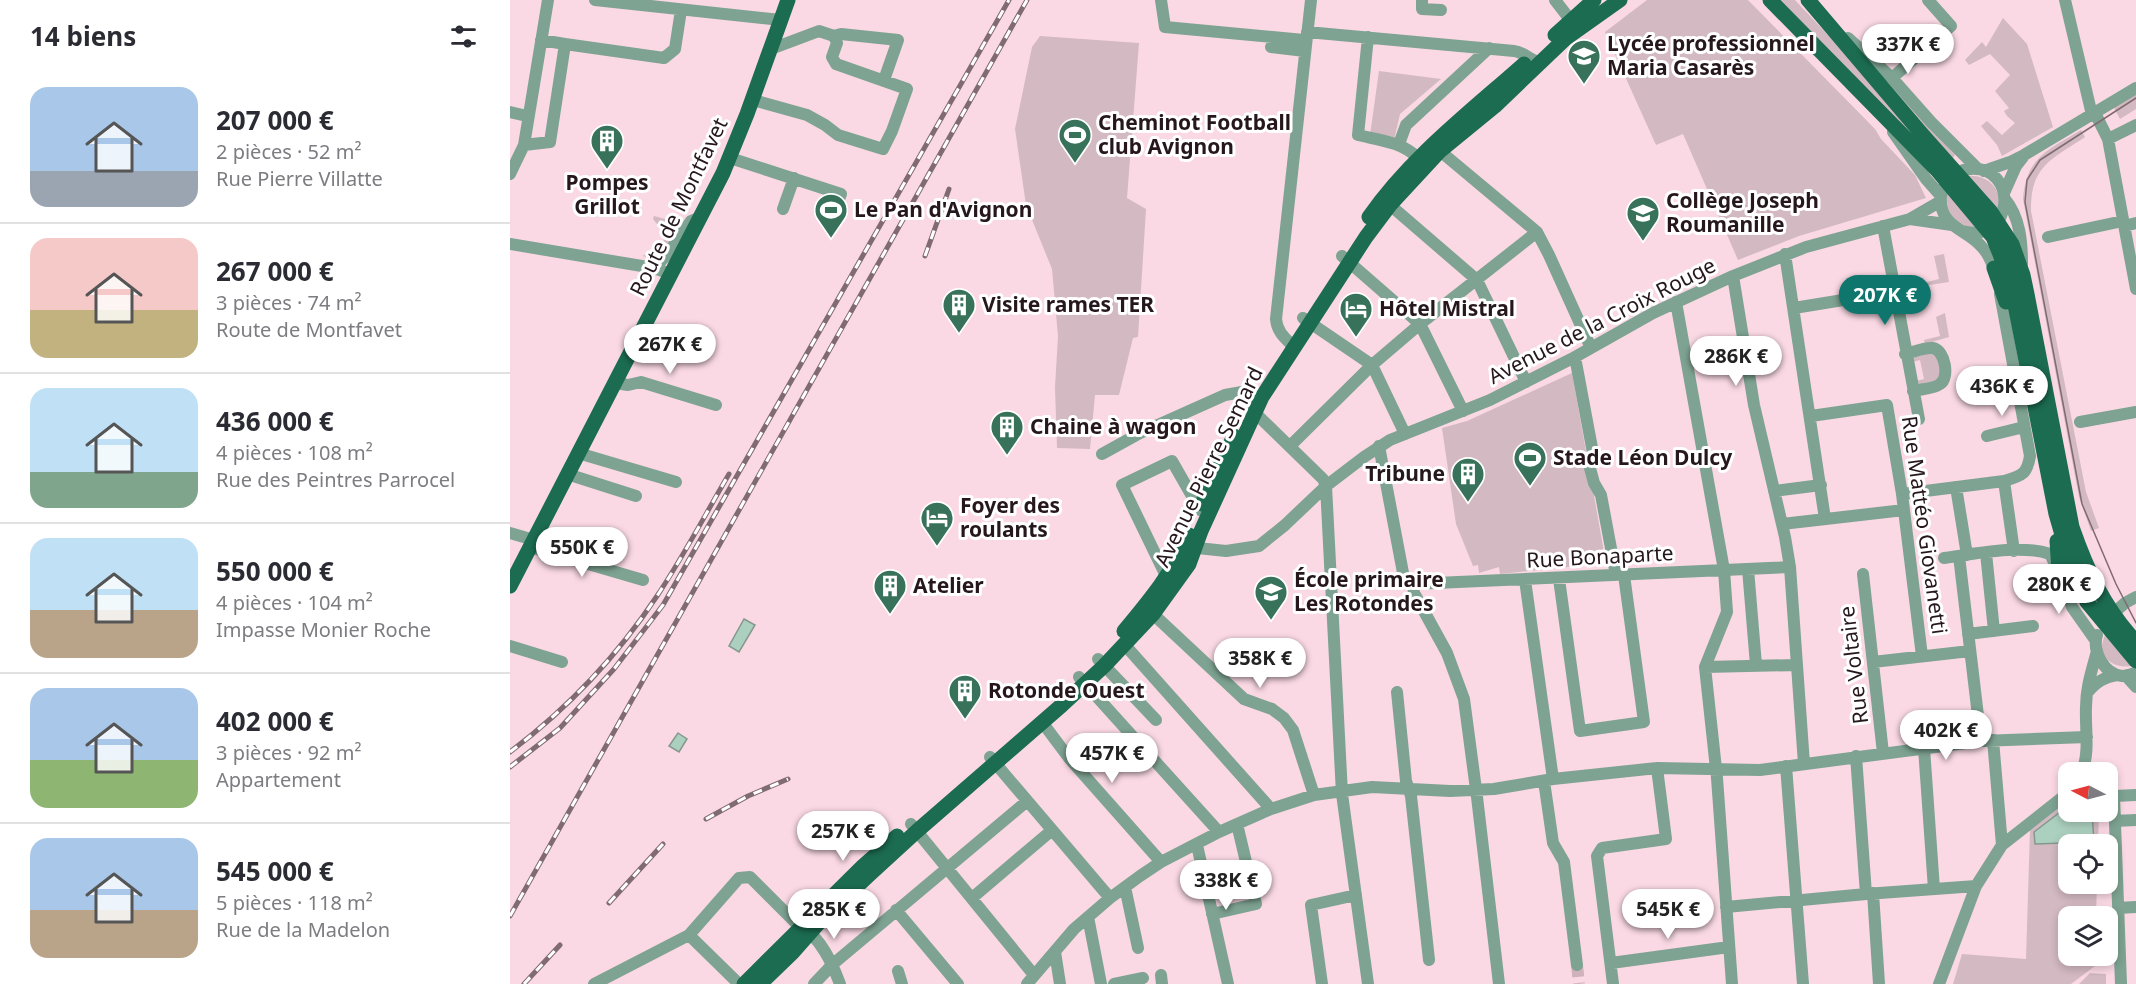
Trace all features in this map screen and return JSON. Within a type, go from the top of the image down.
[{"type":"main road","name":"Route de Montfavet","points":[[510,586],[730,158],[788,0]]},
{"type":"main road","name":"Avenue Pierre Semard","points":[[993,761],[1101,662],[1124,644],[1153,614],[1186,568],[1200,510],[1255,403],[1346,259],[1382,197],[1418,158],[1495,106],[1535,60],[1574,25],[1594,0]]},
{"type":"main road","points":[[1596,16],[1608,0]]},
{"type":"main road","name":"Avenue Pierre Semard","points":[[1574,25],[1596,16],[1620,0]]},
{"type":"main road","points":[[1770,0],[1870,102],[1947,188],[1993,225],[2012,244],[2023,274],[2072,526],[2107,618],[2136,661]]},
{"type":"main road","points":[[1811,4],[1921,133],[1947,188]]},
{"type":"main road","name":"Avenue Pierre Semard","points":[[1346,259],[1436,148]]},
{"type":"main road","points":[[1993,225],[1993,237],[2010,279],[2056,514],[2066,550],[2082,594],[2136,642]]},
{"type":"main road","points":[[1994,268],[2027,361]]},
{"type":"main road","name":"Avenue Pierre Semard","points":[[1101,662],[1189,548],[1255,403]]},
{"type":"main road","points":[[2056,514],[2059,572]]},
{"type":"main road","name":"Avenue Pierre Semard","points":[[744,984],[805,930],[824,918],[914,827],[1042,722],[1082,680]]},
{"type":"main road","name":"Avenue Pierre Semard","points":[[760,984],[805,930]]},
{"type":"street","points":[[510,174],[524,145],[548,0]]},
{"type":"street","points":[[595,0],[781,20]]},
{"type":"street","points":[[1161,0],[1165,27],[1306,41]]},
{"type":"street","points":[[1304,0],[1302,32],[1306,41]]},
{"type":"street","points":[[1291,344],[1276,326],[1277,294],[1311,0]]},
{"type":"street","points":[[1422,0],[1422,9],[1441,10]]},
{"type":"street","points":[[1555,0],[1574,25]]},
{"type":"street","points":[[1892,78],[1951,26],[1928,0]]},
{"type":"street","points":[[2065,0],[2094,114],[2108,139],[2128,223],[2136,289]]},
{"type":"street","points":[[1811,4],[1892,78],[1931,122],[1981,170],[1997,179],[2011,205],[2018,225],[2022,244],[2023,274]]},
{"type":"street","points":[[541,40],[664,58],[675,49],[681,10]]},
{"type":"street","points":[[771,49],[819,31],[834,36],[841,34],[898,40],[884,80]]},
{"type":"street","points":[[753,99],[807,116],[838,135],[883,149],[907,89],[836,63],[832,57],[837,43],[834,36]]},
{"type":"street","points":[[1368,37],[1358,135],[1399,144],[1418,158]]},
{"type":"street","points":[[1271,47],[1306,41],[1368,37],[1520,52],[1535,60]]},
{"type":"street","points":[[524,145],[550,142],[565,44]]},
{"type":"street","points":[[1399,144],[1406,125],[1489,48]]},
{"type":"street","points":[[1902,494],[2020,477],[2028,469],[2030,456],[1994,268],[1981,245],[1957,228],[1942,210],[1947,188],[1964,170],[1981,170],[2010,162],[2136,88]]},
{"type":"street","points":[[510,112],[527,116]]},
{"type":"street","points":[[2108,139],[2136,125]]},
{"type":"street","points":[[1436,148],[1537,232],[1591,348]]},
{"type":"street","points":[[1993,225],[2005,207],[2005,196],[2012,176],[2024,155]]},
{"type":"street","points":[[730,158],[841,194],[833,216]]},
{"type":"street","points":[[783,209],[794,178]]},
{"type":"street","name":"Avenue de la Croix Rouge","points":[[1910,219],[1947,188]]},
{"type":"street","points":[[1390,205],[1477,280],[1526,382]]},
{"type":"street","points":[[654,268],[667,255],[691,221],[702,215]]},
{"type":"street","name":"Avenue de la Croix Rouge","points":[[1189,548],[1226,551],[1259,546],[1286,525],[1326,486],[1379,446],[1526,382],[1676,302],[1785,254],[1910,219],[1975,233],[1993,225]]},
{"type":"street","points":[[2048,237],[2128,223]]},
{"type":"street","points":[[1883,226],[1905,354],[1919,419]]},
{"type":"street","points":[[1290,446],[1372,365],[1537,232]]},
{"type":"street","points":[[510,244],[654,268],[671,274]]},
{"type":"street","points":[[1785,254],[1826,519]]},
{"type":"street","points":[[1346,259],[1420,324],[1463,411]]},
{"type":"street","points":[[1733,276],[1754,405],[1790,567],[1804,764]]},
{"type":"street","points":[[1794,308],[1880,294]]},
{"type":"street","points":[[1676,302],[1724,570],[1727,612],[1705,667],[1716,770],[1731,984]]},
{"type":"street","points":[[1306,320],[1372,365],[1406,434]]},
{"type":"street","points":[[1905,354],[1932,348],[1937,350],[1941,354],[1946,373],[1945,380],[1940,385],[1913,391]]},
{"type":"street","points":[[1559,579],[1580,731],[1644,722],[1620,575],[1601,495],[1594,483],[1590,468],[1593,453],[1575,357]]},
{"type":"street","points":[[615,383],[628,386],[641,382],[717,405]]},
{"type":"street","points":[[1102,454],[1140,433],[1225,395],[1242,392],[1255,403],[1290,446],[1323,479],[1326,486],[1342,790],[1368,984]]},
{"type":"street","name":"Rue Mattéo Giovanetti","points":[[1811,416],[1887,405],[1902,494],[1922,656]]},
{"type":"street","points":[[2080,422],[2136,412]]},
{"type":"street","points":[[1987,436],[2024,427]]},
{"type":"street","points":[[1379,446],[1404,578],[1413,584],[1414,593],[1447,653],[1464,699],[1477,790],[1499,984]]},
{"type":"street","points":[[579,453],[676,482]]},
{"type":"street","points":[[1166,576],[1122,485],[1172,461],[1200,510]]},
{"type":"street","points":[[567,474],[636,496]]},
{"type":"street","points":[[2004,481],[2014,551]]},
{"type":"street","points":[[1774,491],[1821,485]]},
{"type":"street","points":[[1956,487],[1970,651],[1987,741],[2002,845]]},
{"type":"street","points":[[1782,524],[1904,510]]},
{"type":"street","points":[[510,533],[532,543],[643,580]]},
{"type":"street","points":[[1944,558],[2014,551],[2041,551],[2050,554],[2072,608],[2108,668],[2127,675],[2136,687]]},
{"type":"street","points":[[1986,553],[1995,631]]},
{"type":"street","name":"Rue Bonaparte","points":[[1413,584],[1790,567]]},
{"type":"street","points":[[1748,569],[1756,665]]},
{"type":"street","name":"Rue Voltaire","points":[[1863,574],[1883,753]]},
{"type":"street","points":[[1525,580],[1553,843],[1564,862],[1577,965]]},
{"type":"street","points":[[2085,762],[2088,737],[2087,693],[2096,646],[2107,618],[2128,600],[2136,597]]},
{"type":"street","points":[[1153,614],[1244,699],[1272,709],[1284,718],[1293,730],[1314,795]]},
{"type":"street","points":[[1968,634],[2032,626]]},
{"type":"street","points":[[1124,644],[1271,809]]},
{"type":"street","points":[[510,646],[562,662]]},
{"type":"street","name":"Rue Mattéo Giovanetti","points":[[1873,662],[1970,651]]},
{"type":"street","points":[[1101,662],[1156,720]]},
{"type":"street","points":[[1705,667],[1797,665]]},
{"type":"street","points":[[2087,693],[2094,684],[2103,679],[2127,675]]},
{"type":"street","points":[[1082,680],[1218,832]]},
{"type":"street","points":[[1397,692],[1429,960]]},
{"type":"street","points":[[1042,722],[1069,758],[1161,862]]},
{"type":"street","points":[[914,827],[972,898],[1030,980],[1074,929],[1110,898],[1161,862],[1218,832],[1271,809],[1314,795],[1372,787],[1477,790],[1657,768],[1760,770],[1987,741],[2088,737]]},
{"type":"street","points":[[1924,748],[1935,889]]},
{"type":"street","points":[[1856,756],[1879,984]]},
{"type":"street","points":[[993,761],[1110,898]]},
{"type":"street","points":[[1786,766],[1803,984]]},
{"type":"street","points":[[1613,984],[1597,856],[1602,848],[1666,839],[1657,768]]},
{"type":"street","points":[[2118,795],[2136,795]]},
{"type":"street","points":[[1939,984],[1976,886],[2002,845],[2058,801]]},
{"type":"street","points":[[814,984],[832,964],[1026,802]]},
{"type":"street","points":[[2118,821],[2136,820]]},
{"type":"street","points":[[2115,822],[2118,906]]},
{"type":"street","points":[[1212,914],[1256,904],[1237,824]]},
{"type":"street","points":[[972,898],[1051,831]]},
{"type":"street","points":[[1197,845],[1228,984]]},
{"type":"street","points":[[594,984],[689,934],[739,878],[750,877],[805,930],[832,964],[840,984]]},
{"type":"street","points":[[1726,908],[1788,903],[1796,900],[1976,886]]},
{"type":"street","points":[[1125,887],[1138,948]]},
{"type":"street","points":[[1322,984],[1311,904],[1356,895]]},
{"type":"street","points":[[2121,984],[2118,908],[2136,907]]},
{"type":"street","points":[[896,910],[958,984]]},
{"type":"street","points":[[1088,917],[1101,984]]},
{"type":"street","points":[[689,934],[739,984]]},
{"type":"street","points":[[1611,963],[1729,947]]},
{"type":"street","points":[[1054,952],[1060,984]]},
{"type":"street","points":[[898,971],[902,984]]},
{"type":"street","points":[[1114,984],[1143,978]]},
{"type":"shaded area","points":[[1647,0],[1748,0],[1875,129],[1881,139],[1915,175],[1926,198],[1799,236],[1738,260],[1683,134],[1656,145],[1605,32]]},
{"type":"shaded area","points":[[1776,0],[1795,0],[1842,50],[1941,168]]},
{"type":"shaded area","points":[[2003,18],[2027,44],[2053,127],[2002,156],[1997,145],[1981,126],[1987,121],[2002,135],[2015,123],[2007,116],[2004,111],[2009,108],[1995,91],[2010,75],[1990,54],[1969,65],[1965,60],[1982,42],[1986,47]]},
{"type":"shaded area","name":"Cheminot Football club Avignon","points":[[1040,36],[1139,43],[1127,198],[1146,209],[1138,337],[1133,338],[1119,395],[1095,395],[1090,449],[1057,448],[1055,387],[1058,336],[1052,269],[1026,205],[1015,129],[1032,47]]},
{"type":"shaded area","points":[[1379,71],[1441,79],[1400,114],[1394,140],[1370,135]]},
{"type":"shaded area","points":[[1891,83],[1955,155],[1952,159],[1889,85]]},
{"type":"shaded area","points":[[2136,93],[2136,109],[2120,119],[2113,106]]},
{"type":"shaded area","points":[[2081,130],[2085,137],[2053,158],[2039,174],[2034,184],[2031,211],[2086,492],[2099,528],[2091,531],[2079,497],[2023,199],[2025,185],[2034,164],[2049,150]]},
{"type":"shaded area","points":[[1968,176],[1982,178],[1993,185],[1999,197],[1997,211]]},
{"type":"shaded area","points":[[1948,191],[1978,227],[1958,223],[1951,215],[1948,206]]},
{"type":"shaded area","points":[[654,216],[684,224],[659,255],[652,258],[642,256],[656,251],[659,244],[664,241],[662,235],[664,227],[657,224],[653,219]]},
{"type":"shaded area","points":[[1944,254],[1949,282],[1923,286],[1923,283],[1939,279],[1934,256]]},
{"type":"shaded area","points":[[1945,313],[1949,337],[1925,344],[1924,340],[1940,336],[1936,317]]},
{"type":"shaded area","points":[[1932,353],[1939,357],[1941,380],[1921,385],[1916,381],[1924,379],[1920,360],[1912,362],[1915,357]]},
{"type":"shaded area","name":"Stade Léon Dulcy","points":[[1572,373],[1606,563],[1500,574],[1499,567],[1479,573],[1478,565],[1473,566],[1456,524],[1442,428],[1467,421]]},
{"type":"shaded area","points":[[744,619],[755,625],[739,652],[729,646]]},
{"type":"shaded area","points":[[2105,634],[2133,666],[2113,664],[2106,658],[2101,648]]},
{"type":"shaded area","points":[[678,733],[687,739],[679,752],[669,746]]},
{"type":"shaded area","points":[[2058,809],[2058,822],[2099,822],[2098,834],[2058,834],[2058,894],[2097,894],[2096,906],[2058,906],[2058,966],[2095,966],[2071,984],[1953,984],[1962,954],[2026,959],[2030,830]]},
{"type":"shaded area","points":[[2058,814],[2058,822],[2093,822],[2093,834],[2058,834],[2058,843],[2035,844],[2034,832]]},
{"type":"shaded area","points":[[2090,973],[2106,974],[2106,984],[2079,984]]},
{"type":"tunnel","points":[[1577,965],[1579,984]]},
{"type":"tram line","points":[[2136,98],[2040,160],[2027,180],[2025,202],[2082,504],[2116,584],[2136,623]]},
{"type":"railway","points":[[510,767],[560,728],[614,669],[663,605],[1009,0]]},
{"type":"railway","points":[[510,916],[1027,0]]},
{"type":"railway","points":[[925,256],[949,189]]},
{"type":"railway","points":[[510,752],[552,718],[626,639],[667,581],[729,474]]},
{"type":"railway","points":[[706,819],[748,796],[788,779]]},
{"type":"railway","points":[[609,903],[663,844]]},
{"type":"railway","points":[[524,984],[560,945]]},
{"type":"place","name":"Lycée professionnel Maria Casarès","points":[[1584,85]]},
{"type":"place","name":"Cheminot Football club Avignon","points":[[1075,164]]},
{"type":"place","name":"Pompes Grillot","points":[[607,170]]},
{"type":"place","name":"Le Pan d'Avignon","points":[[831,239]]},
{"type":"place","name":"Collège Joseph Roumanille","points":[[1643,242]]},
{"type":"place","name":"Visite rames TER","points":[[959,334]]},
{"type":"place","name":"Hôtel Mistral","points":[[1356,338]]},
{"type":"place","name":"Chaine à wagon","points":[[1007,456]]},
{"type":"place","name":"Stade Léon Dulcy","points":[[1530,487]]},
{"type":"place","name":"Tribune","points":[[1468,503]]},
{"type":"place","name":"Foyer des roulants","points":[[937,547]]},
{"type":"place","name":"Atelier","points":[[890,615]]},
{"type":"place","name":"École primaire Les Rotondes","points":[[1271,621]]},
{"type":"place","name":"Rotonde Ouest","points":[[965,720]]}]
